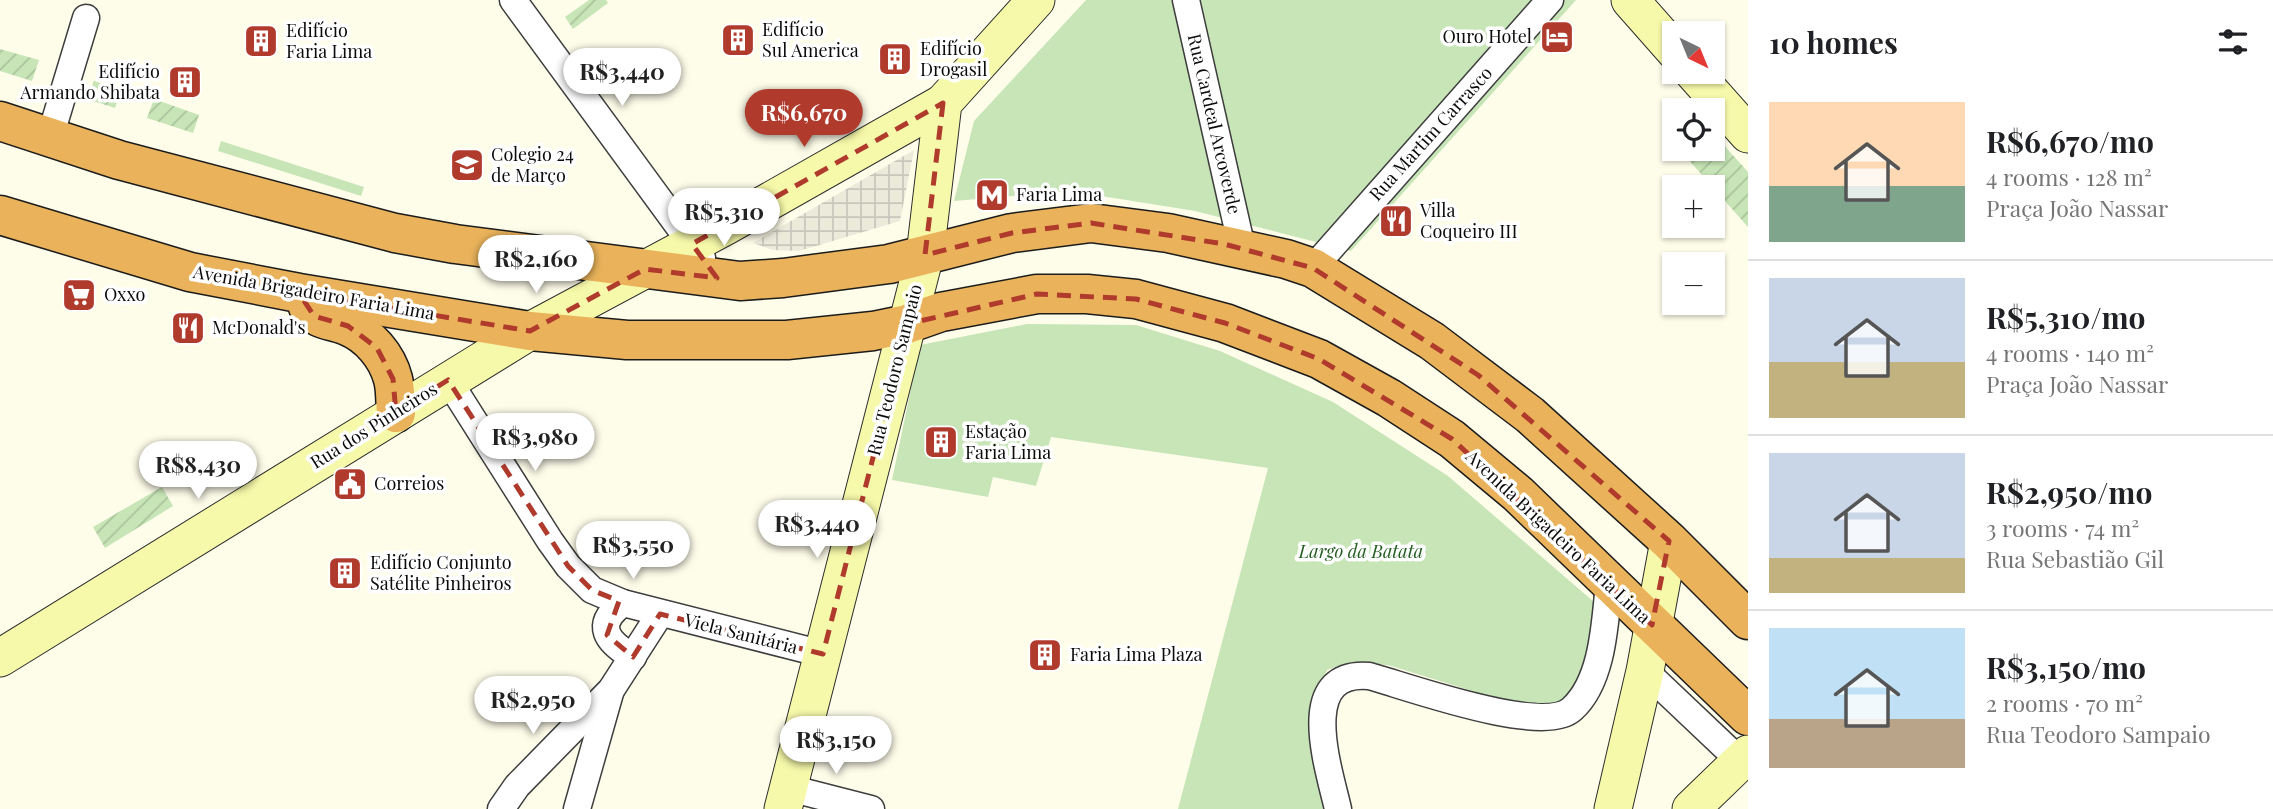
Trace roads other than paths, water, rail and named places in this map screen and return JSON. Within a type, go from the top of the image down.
[{"type":"highway","points":[[0,121],[119,160],[395,233],[455,244],[740,281],[889,264],[1012,233],[1091,223],[1168,233],[1286,259],[1313,268],[1432,341],[1530,415],[1669,541],[1748,620]]},
{"type":"highway","name":"Avenida Brigadeiro Faria Lima","points":[[0,215],[190,272],[530,331],[627,340],[787,340],[873,331],[907,324],[941,312],[1037,294],[1087,294],[1136,299],[1225,323],[1319,359],[1390,398],[1452,439],[1518,494],[1748,716]]},
{"type":"highway","points":[[299,293],[314,316],[348,326],[377,348],[393,380],[396,413]]},
{"type":"main road","points":[[943,103],[1036,0]]},
{"type":"main road","points":[[1630,0],[1662,36]]},
{"type":"main road","points":[[1705,84],[1746,126]]},
{"type":"main road","name":"Rua dos Pinheiros","points":[[0,658],[530,331],[692,244],[943,103]]},
{"type":"main road","name":"Rua Teodoro Sampaio","points":[[786,798],[925,255],[943,103]]},
{"type":"main road","points":[[1613,809],[1645,671],[1669,541]]},
{"type":"main road","points":[[1691,809],[1744,758]]},
{"type":"street","points":[[513,0],[717,278]]},
{"type":"street","name":"Rua Cardeal Arcoverde","points":[[1186,0],[1242,248]]},
{"type":"street","name":"Rua Martim Carrasco","points":[[1313,268],[1550,0]]},
{"type":"street","points":[[50,137],[86,18]]},
{"type":"street","name":"Viela Sanitária","points":[[448,380],[550,541],[568,566],[592,590],[660,614],[823,654]]},
{"type":"street","points":[[1338,809],[1321,718],[1324,702],[1331,690],[1342,680],[1354,675],[1369,676],[1516,716],[1549,718],[1570,711],[1590,684],[1604,638],[1609,583]]},
{"type":"street","points":[[623,603],[608,620],[607,635],[615,646],[633,657]]},
{"type":"street","points":[[501,809],[517,786],[611,690],[660,614]]},
{"type":"street","points":[[1645,671],[1744,758]]},
{"type":"street","points":[[578,809],[611,690]]},
{"type":"street","points":[[786,798],[871,809]]},
{"type":"place","name":"Ouro Hotel","points":[[1557,37]]},
{"type":"place","name":"Edifício Sul America","points":[[738,40]]},
{"type":"place","name":"Edifício Faria Lima","points":[[261,41]]},
{"type":"place","name":"Edifício Drogasil","points":[[895,59]]},
{"type":"place","name":"Edifício Armando Shibata","points":[[185,82]]},
{"type":"place","name":"Colegio 24 de Março","points":[[467,165]]},
{"type":"place","name":"Faria Lima","points":[[992,195]]},
{"type":"place","name":"Villa Coqueiro III","points":[[1396,221]]},
{"type":"place","name":"Oxxo","points":[[79,295]]},
{"type":"place","name":"McDonald's","points":[[188,328]]},
{"type":"place","name":"Estação Faria Lima","points":[[941,442]]},
{"type":"place","name":"Correios","points":[[350,484]]},
{"type":"place","name":"Edifício Conjunto Satélite Pinheiros","points":[[345,573]]},
{"type":"place","name":"Faria Lima Plaza","points":[[1045,655]]},
{"type":"park label","name":"Largo da Batata","points":[[1361,552]]}]
